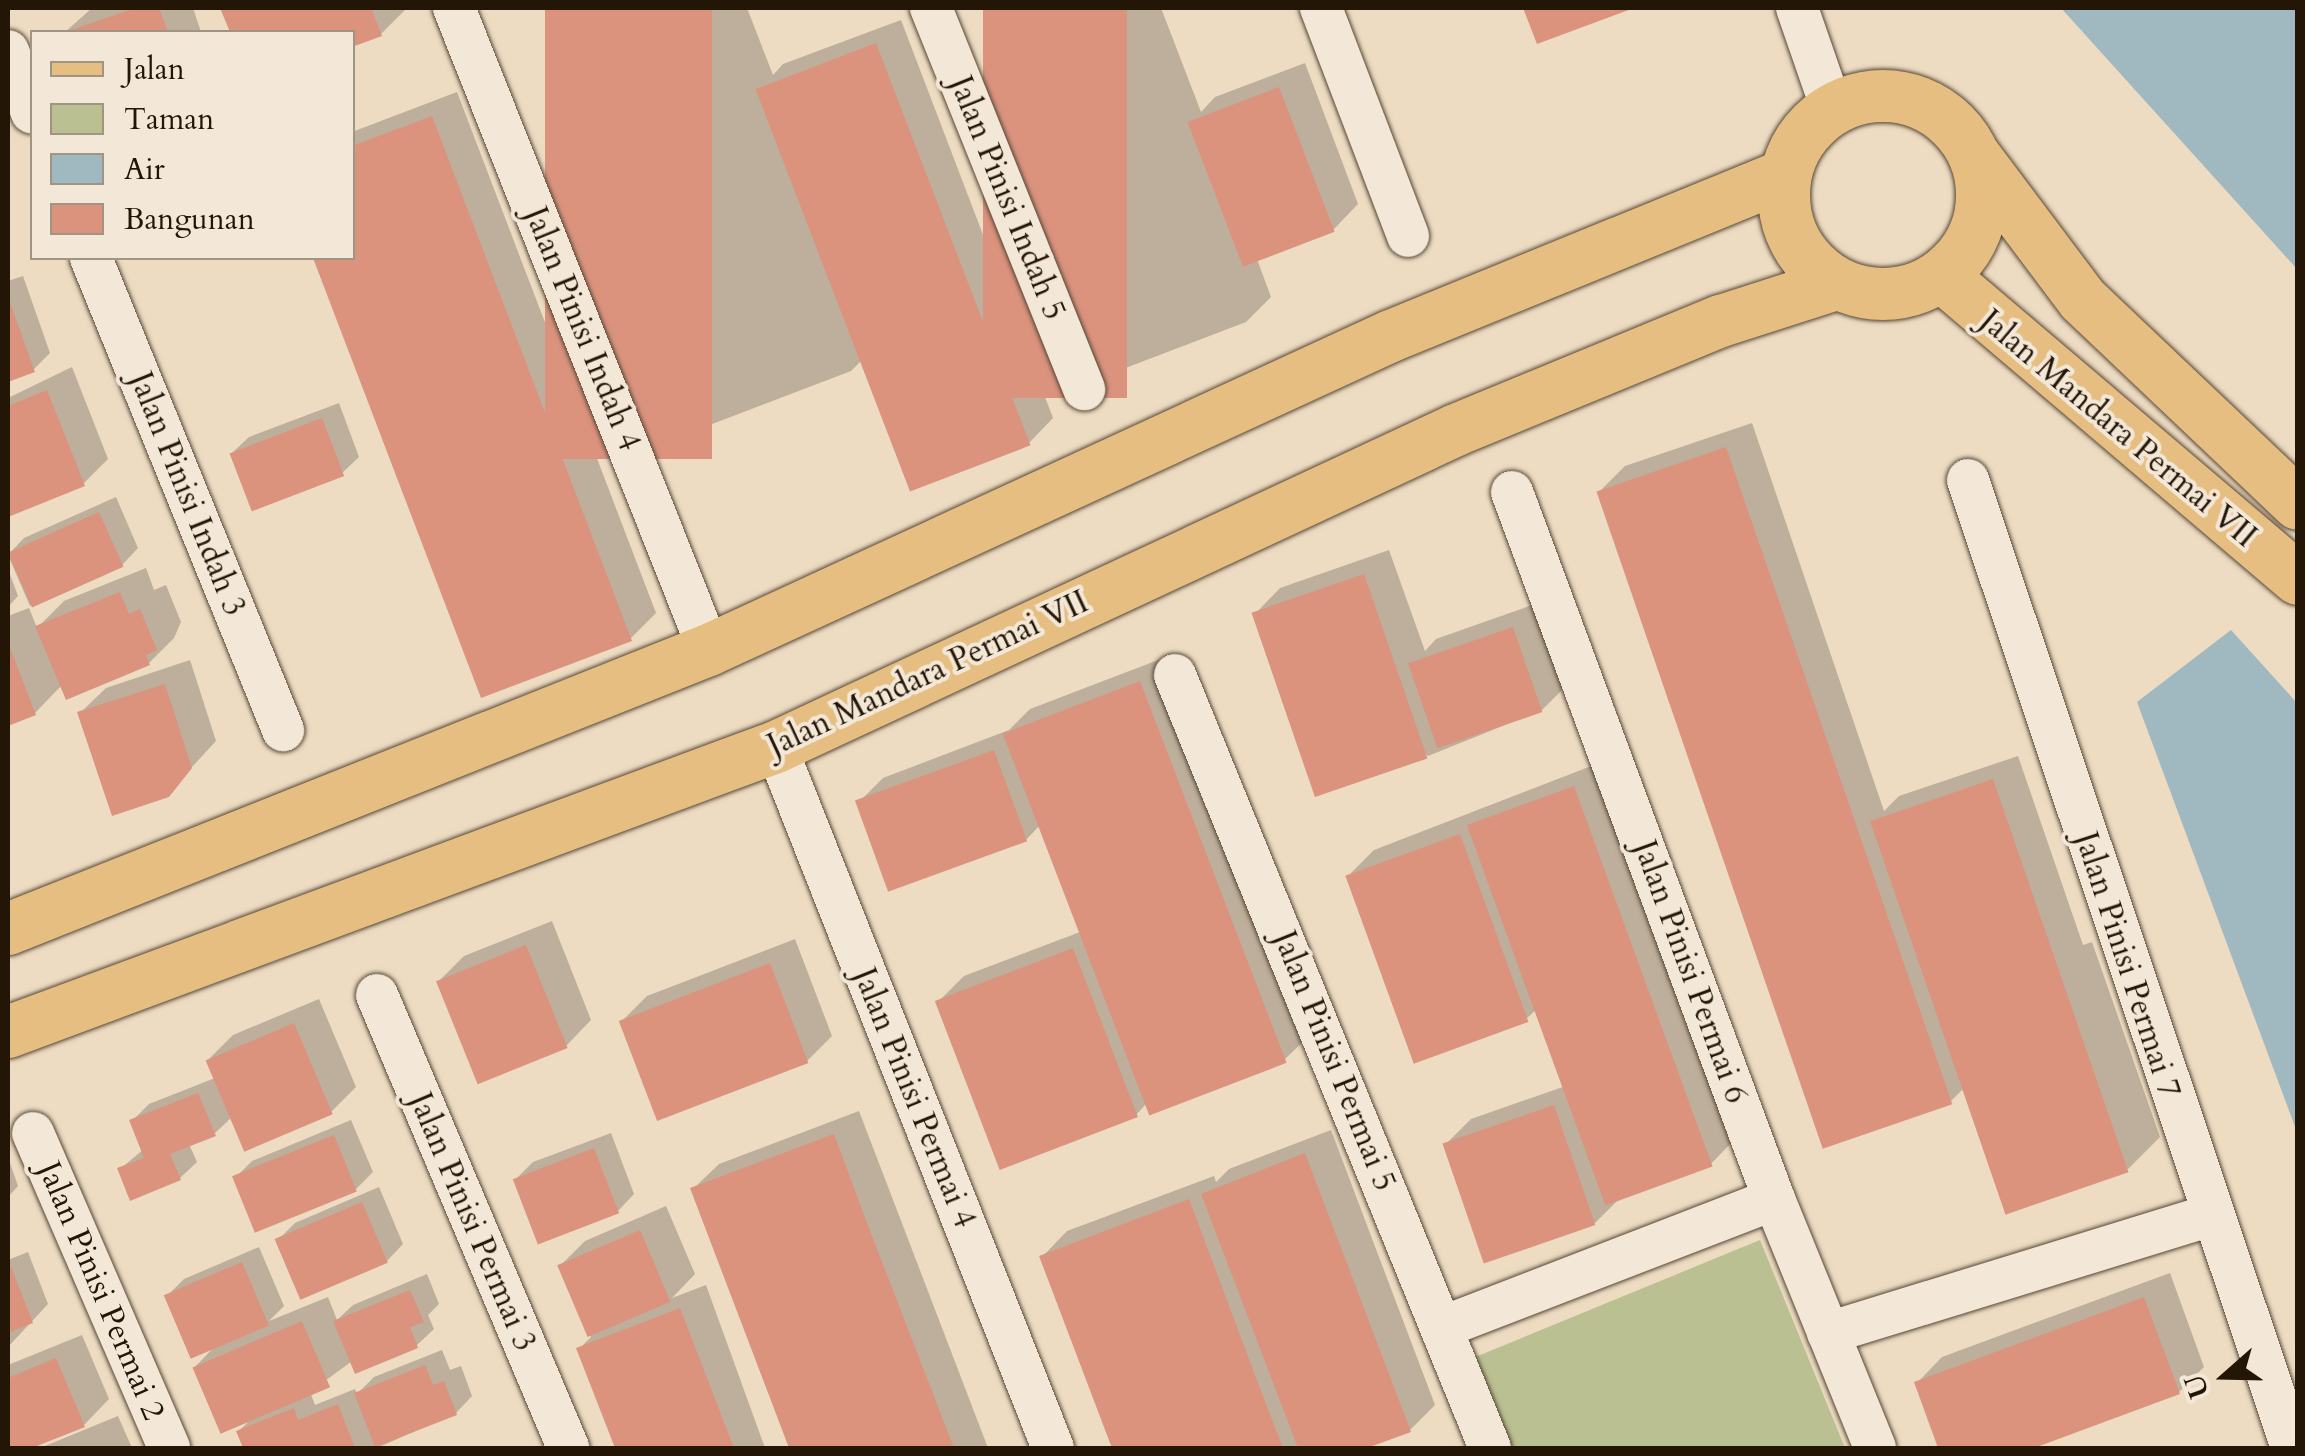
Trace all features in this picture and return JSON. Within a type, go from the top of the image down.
[{"type":"main road","points":[[1866,96],[1902,96],[1944,117],[1974,154],[1982,180],[1976,234],[1942,276],[1916,290],[1875,295],[1836,284],[1810,265],[1792,238],[1784,208],[1784,176],[1801,137],[1832,109],[1866,96]]},
{"type":"main road","name":"Jalan Mandara Permai VII","points":[[1974,154],[2083,300],[2298,504]]},
{"type":"main road","points":[[8,929],[709,650],[1391,336],[1784,176]]},
{"type":"main road","name":"Jalan Mandara Permai VII","points":[[1942,276],[2298,580]]},
{"type":"main road","name":"Jalan Mandara Permai VII","points":[[8,1032],[776,746],[1456,430],[1721,321],[1836,284]]},
{"type":"street","name":"Jalan Pinisi Indah 4","points":[[454,8],[709,650]]},
{"type":"street","name":"Jalan Pinisi Indah 5","points":[[931,8],[1084,389]]},
{"type":"street","points":[[1320,8],[1408,236]]},
{"type":"street","points":[[1797,8],[1832,109]]},
{"type":"street","points":[[8,51],[30,107]]},
{"type":"street","name":"Jalan Pinisi Indah 3","points":[[92,260],[283,730]]},
{"type":"street","name":"Jalan Pinisi Permai 7","points":[[1968,480],[2209,1216],[2292,1448]]},
{"type":"street","name":"Jalan Pinisi Permai 6","points":[[1512,492],[1774,1198],[1875,1448]]},
{"type":"street","name":"Jalan Pinisi Permai 5","points":[[1175,674],[1490,1448]]},
{"type":"street","name":"Jalan Pinisi Permai 4","points":[[776,746],[1052,1448]]},
{"type":"street","name":"Jalan Pinisi Permai 3","points":[[377,995],[568,1448]]},
{"type":"street","name":"Jalan Pinisi Permai 2","points":[[32,1133],[169,1448]]},
{"type":"street","points":[[1443,1327],[1774,1198]]},
{"type":"street","points":[[1828,1333],[2209,1216]]},
{"type":"green space","points":[[1760,1240],[1845,1448],[1504,1448],[1468,1360]]},
{"type":"water","points":[[2061,8],[2297,8],[2297,269]]},
{"type":"water","points":[[2231,630],[2297,703],[2297,1132],[2137,702]]},
{"type":"building","points":[[135,8],[159,8],[167,30],[71,30]]},
{"type":"building","points":[[220,8],[371,8],[382,36],[355,46],[355,30],[229,30]]},
{"type":"building","points":[[545,8],[712,8],[712,459],[545,459]]},
{"type":"building","points":[[983,8],[1127,8],[1127,398],[983,398]]},
{"type":"building","points":[[1523,8],[1634,8],[1537,44]]},
{"type":"building","points":[[876,43],[1030,445],[910,492],[756,89]]},
{"type":"building","points":[[1279,87],[1335,232],[1243,267],[1188,122]]},
{"type":"building","points":[[432,116],[632,641],[481,698],[314,260],[355,260],[355,145]]},
{"type":"building","points":[[8,297],[35,372],[8,382]]},
{"type":"building","points":[[47,390],[85,486],[8,517],[8,406]]},
{"type":"building","points":[[322,418],[344,476],[252,511],[230,453]]},
{"type":"building","points":[[1726,447],[1952,1104],[1823,1149],[1596,492]]},
{"type":"building","points":[[99,512],[123,567],[32,607],[8,553]]},
{"type":"building","points":[[1364,574],[1427,758],[1315,797],[1251,613]]},
{"type":"building","points":[[120,592],[129,614],[140,609],[157,650],[146,655],[150,665],[66,700],[35,626]]},
{"type":"building","points":[[1513,627],[1542,712],[1437,748],[1408,663]]},
{"type":"building","points":[[8,643],[36,715],[8,726]]},
{"type":"building","points":[[1140,681],[1287,1063],[1149,1116],[1003,734]]},
{"type":"building","points":[[165,684],[192,768],[169,797],[112,816],[77,712]]},
{"type":"building","points":[[994,750],[1027,841],[888,892],[855,801]]},
{"type":"building","points":[[1993,779],[2128,1172],[2006,1215],[1870,821]]},
{"type":"building","points":[[1574,786],[1713,1167],[1605,1206],[1467,825]]},
{"type":"building","points":[[1460,834],[1528,1022],[1414,1064],[1345,876]]},
{"type":"building","points":[[526,945],[568,1048],[478,1084],[436,981]]},
{"type":"building","points":[[1073,948],[1138,1117],[1000,1170],[935,1001]]},
{"type":"building","points":[[770,963],[808,1063],[657,1121],[619,1021]]},
{"type":"building","points":[[294,1023],[333,1114],[244,1152],[206,1061]]},
{"type":"building","points":[[198,1093],[216,1136],[170,1154],[181,1180],[130,1201],[117,1168],[144,1158],[129,1120]]},
{"type":"building","points":[[1554,1105],[1595,1225],[1484,1263],[1442,1143]]},
{"type":"building","points":[[834,1134],[954,1448],[789,1448],[690,1188]]},
{"type":"building","points":[[334,1135],[357,1192],[255,1233],[232,1176]]},
{"type":"building","points":[[594,1148],[619,1213],[538,1245],[513,1179]]},
{"type":"building","points":[[1305,1153],[1411,1432],[1367,1448],[1298,1448],[1201,1194]]},
{"type":"building","points":[[1189,1199],[1283,1448],[1112,1448],[1039,1256]]},
{"type":"building","points":[[362,1202],[388,1263],[300,1300],[275,1239]]},
{"type":"building","points":[[640,1230],[670,1302],[588,1337],[557,1265]]},
{"type":"building","points":[[242,1262],[269,1326],[191,1359],[164,1295]]},
{"type":"building","points":[[11,1267],[33,1323],[8,1333],[8,1268]]},
{"type":"building","points":[[410,1290],[424,1322],[410,1327],[418,1348],[355,1374],[333,1321]]},
{"type":"building","points":[[2144,1297],[2180,1394],[2034,1448],[1938,1448],[1914,1382]]},
{"type":"building","points":[[680,1308],[734,1448],[615,1448],[576,1348]]},
{"type":"building","points":[[302,1321],[330,1387],[221,1434],[192,1367]]},
{"type":"building","points":[[56,1358],[85,1427],[32,1448],[8,1448],[8,1378]]},
{"type":"building","points":[[425,1365],[433,1385],[444,1381],[457,1415],[375,1447],[354,1393]]},
{"type":"building","points":[[338,1404],[355,1448],[243,1448],[236,1431],[294,1408],[298,1420]]}]
